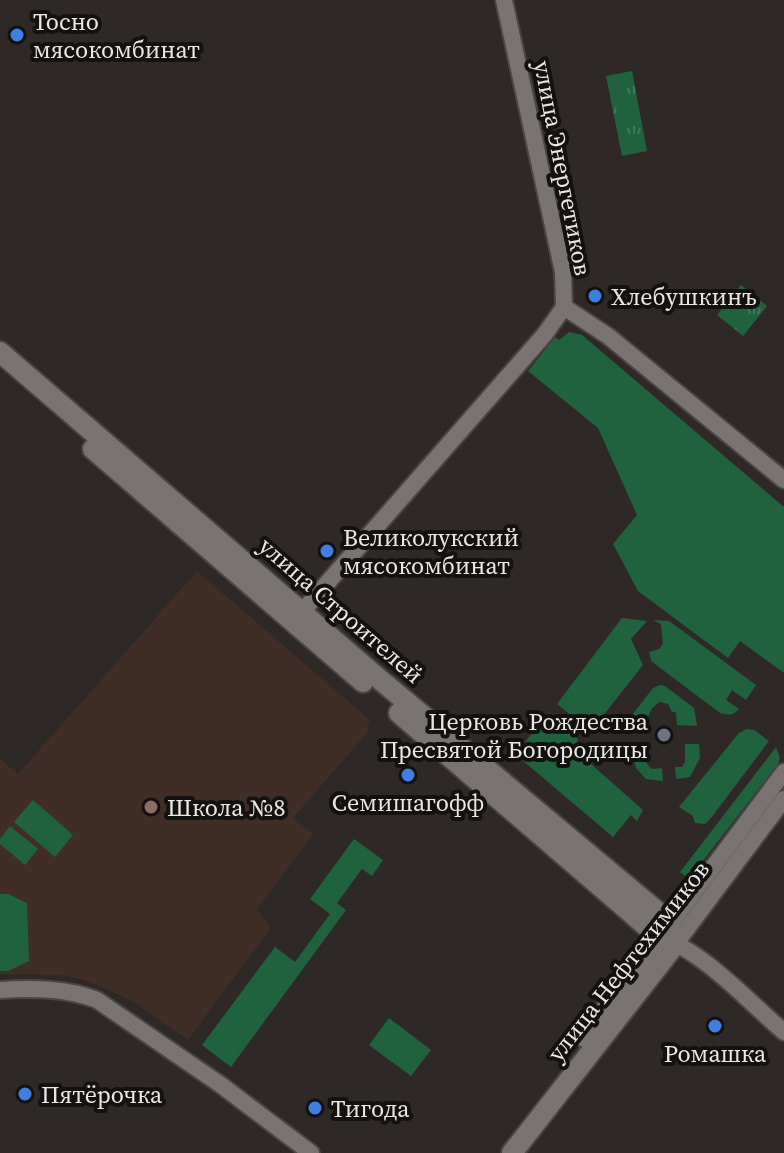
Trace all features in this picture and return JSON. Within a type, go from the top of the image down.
[{"type":"street","name":"улица Энергетиков","points":[[504,0],[563,272],[564,307],[608,336],[784,480]]},
{"type":"street","points":[[297,616],[545,334],[564,307]]},
{"type":"street","name":"улица Строителей","points":[[0,352],[297,616]]},
{"type":"street","name":"улица Строителей","points":[[0,368],[297,616],[394,691],[784,1032]]},
{"type":"street","points":[[495,1153],[669,934],[784,772]]},
{"type":"street","name":"улица Нефтехимиков","points":[[512,1153],[669,934],[784,799]]},
{"type":"street","points":[[0,990],[51,989],[97,1000],[221,1085],[311,1153]]},
{"type":"shaded area","name":"Школа №8","points":[[197,571],[370,720],[367,733],[293,818],[313,834],[257,909],[271,928],[188,1040],[132,1001],[93,983],[64,975],[0,974],[0,759],[18,774]]},
{"type":"green space","points":[[632,71],[647,151],[622,156],[606,76]]},
{"type":"green space","points":[[741,285],[767,306],[743,336],[717,315]]},
{"type":"green space","points":[[569,332],[582,335],[784,507],[784,673],[740,641],[728,658],[638,591],[613,544],[637,515],[598,428],[528,371],[555,337],[559,340]]},
{"type":"green space","points":[[622,618],[647,621],[631,639],[643,665],[598,722],[582,724],[557,704]]},
{"type":"green space","points":[[653,620],[669,621],[756,685],[746,700],[732,690],[726,700],[739,709],[737,711],[720,713],[651,661],[649,652],[663,644],[661,624]]},
{"type":"green space","points":[[660,685],[694,708],[697,726],[677,725],[676,712],[672,712],[668,704],[660,702],[650,712],[648,725],[640,728],[639,723],[628,724],[653,688]]},
{"type":"green space","points":[[549,713],[578,739],[575,750],[643,810],[637,821],[631,815],[613,837],[515,754]]},
{"type":"green space","points":[[754,730],[769,741],[711,818],[705,824],[695,823],[693,816],[679,807],[739,733]]},
{"type":"green space","points":[[685,744],[699,744],[700,758],[690,777],[676,779],[675,767],[682,767],[685,762]]},
{"type":"green space","points":[[776,747],[780,758],[778,764],[689,879],[680,872]]},
{"type":"green space","points":[[645,748],[647,764],[652,769],[662,768],[663,781],[646,779],[636,768],[631,749]]},
{"type":"green space","points":[[33,800],[73,835],[55,857],[14,822]]},
{"type":"green space","points":[[10,826],[38,849],[25,865],[0,844],[0,839]]},
{"type":"green space","points":[[354,839],[383,860],[372,876],[362,869],[337,903],[346,910],[231,1067],[202,1045],[275,947],[295,962],[330,914],[310,899]]},
{"type":"green space","points":[[0,894],[8,894],[27,903],[29,961],[8,971],[0,971]]},
{"type":"green space","points":[[389,1018],[431,1050],[411,1076],[369,1045]]},
{"type":"place","name":"Тосно мясокомбинат","points":[[17,35]]},
{"type":"place","name":"Хлебушкинъ","points":[[595,296]]},
{"type":"place","name":"Великолукский мясокомбинат","points":[[327,551]]},
{"type":"place","name":"Церковь Рождества Пресвятой Богородицы","points":[[664,735]]},
{"type":"place","name":"Семишагофф","points":[[408,775]]},
{"type":"place","name":"Школа №8","points":[[151,807]]},
{"type":"place","name":"Ромашка","points":[[715,1026]]},
{"type":"place","name":"Пятёрочка","points":[[25,1094]]},
{"type":"place","name":"Тигода","points":[[315,1108]]}]
